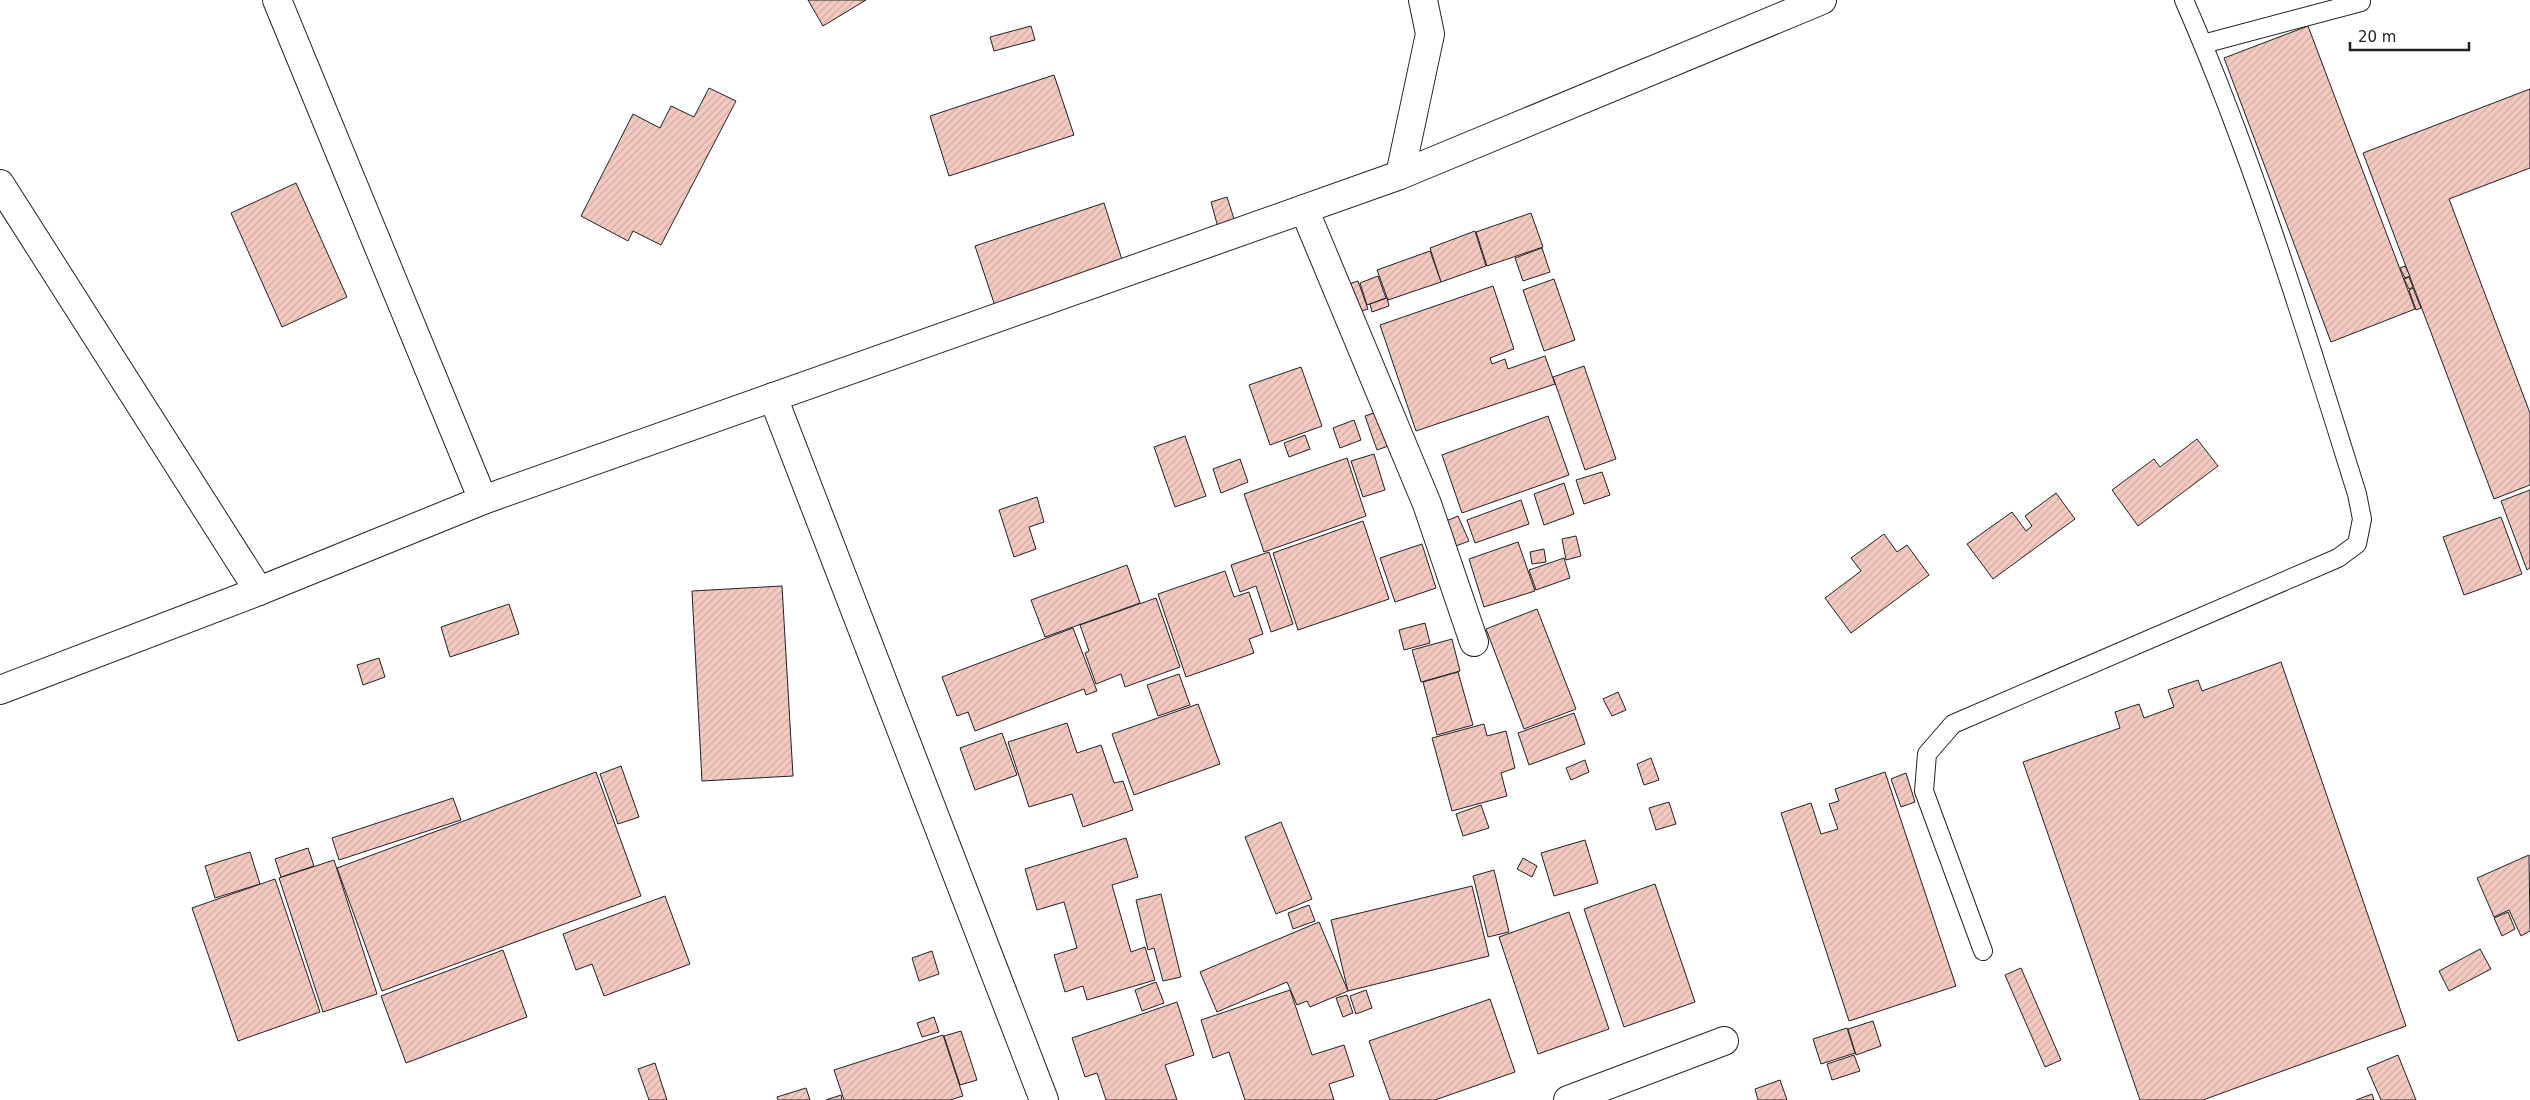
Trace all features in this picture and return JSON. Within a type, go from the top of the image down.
[{"type":"street","points":[[277,0],[483,500]]},
{"type":"street","points":[[1400,175],[1430,34],[1423,0]]},
{"type":"street","points":[[0,690],[260,591],[483,500],[1400,175],[1822,0]]},
{"type":"street","points":[[0,184],[260,591]]},
{"type":"street","points":[[1304,209],[1427,504],[1474,642]]},
{"type":"street","points":[[774,397],[1044,1100]]},
{"type":"street","points":[[1568,1100],[1724,1041]]},
{"type":"lane","points":[[1982,951],[1924,791],[1927,754],[1953,724],[2338,558],[2357,544],[2362,519],[2357,494],[2286,267],[2203,44],[2184,0]]},
{"type":"lane","points":[[2203,44],[2361,2]]},
{"type":"building","points":[[808,0],[866,0],[823,26]]},
{"type":"building","points":[[1031,26],[1035,40],[994,51],[990,37]]},
{"type":"building","points":[[2308,26],[2415,309],[2331,342],[2224,58]]},
{"type":"building","points":[[1054,75],[1074,135],[949,176],[930,116]]},
{"type":"building","points":[[709,88],[736,101],[661,245],[633,231],[628,241],[581,216],[633,114],[660,128],[671,106],[694,117]]},
{"type":"building","points":[[2530,89],[2530,168],[2449,199],[2530,413],[2530,485],[2494,499],[2363,153]]},
{"type":"building","points":[[296,183],[347,297],[282,327],[231,213]]},
{"type":"building","points":[[1227,197],[1236,225],[1219,231],[1211,202]]},
{"type":"building","points":[[1104,203],[1125,269],[997,312],[975,246]]},
{"type":"building","points":[[1531,213],[1543,247],[1487,266],[1476,232]]},
{"type":"building","points":[[1475,231],[1486,266],[1441,282],[1430,248]]},
{"type":"building","points":[[1542,248],[1550,272],[1523,281],[1515,258]]},
{"type":"building","points":[[1430,251],[1441,282],[1388,300],[1377,270]]},
{"type":"building","points":[[2405,266],[2410,276],[2405,278],[2400,268]]},
{"type":"building","points":[[1378,276],[1386,298],[1367,305],[1360,283]]},
{"type":"building","points":[[2409,277],[2413,287],[2409,289],[2404,279]]},
{"type":"building","points":[[1554,279],[1575,340],[1544,351],[1523,290]]},
{"type":"building","points":[[1358,281],[1368,309],[1355,313],[1346,285]]},
{"type":"building","points":[[1493,286],[1514,349],[1490,358],[1492,364],[1505,359],[1508,369],[1545,356],[1555,384],[1416,431],[1380,325]]},
{"type":"building","points":[[2413,288],[2421,308],[2416,310],[2409,290]]},
{"type":"building","points":[[1387,298],[1389,306],[1372,312],[1370,304]]},
{"type":"building","points":[[1584,366],[1616,459],[1585,470],[1553,377]]},
{"type":"building","points":[[1301,367],[1322,426],[1270,445],[1249,385]]},
{"type":"building","points":[[1383,410],[1394,444],[1377,450],[1365,416]]},
{"type":"building","points":[[1548,416],[1569,475],[1462,513],[1442,455]]},
{"type":"building","points":[[1354,420],[1361,440],[1340,448],[1333,428]]},
{"type":"building","points":[[1305,435],[1310,449],[1289,457],[1284,443]]},
{"type":"building","points":[[1185,436],[1206,496],[1175,507],[1154,447]]},
{"type":"building","points":[[2197,439],[2218,466],[2138,526],[2112,490],[2154,459],[2160,467]]},
{"type":"building","points":[[1374,454],[1385,490],[1363,497],[1351,461]]},
{"type":"building","points":[[1347,458],[1366,516],[1264,552],[1244,494]]},
{"type":"building","points":[[1240,459],[1248,482],[1221,493],[1213,469]]},
{"type":"building","points":[[1602,472],[1610,495],[1584,504],[1576,480]]},
{"type":"building","points":[[1564,483],[1574,514],[1544,525],[1534,494]]},
{"type":"building","points":[[2530,490],[2530,568],[2527,570],[2501,501]]},
{"type":"building","points":[[2056,493],[2075,519],[1993,579],[1967,544],[2012,512],[2026,531],[2032,526],[2025,516]]},
{"type":"building","points":[[1037,497],[1044,522],[1029,527],[1036,549],[1014,557],[999,510]]},
{"type":"building","points":[[1521,500],[1529,524],[1475,543],[1467,520]]},
{"type":"building","points":[[1458,516],[1469,541],[1456,546],[1446,521]]},
{"type":"building","points":[[2501,517],[2522,574],[2464,595],[2443,537]]},
{"type":"building","points":[[1363,521],[1389,599],[1298,630],[1273,553]]},
{"type":"building","points":[[1884,534],[1897,552],[1907,545],[1929,575],[1851,633],[1825,598],[1861,571],[1851,558]]},
{"type":"building","points":[[1576,536],[1581,556],[1566,560],[1562,539]]},
{"type":"building","points":[[1518,542],[1535,591],[1484,607],[1469,559]]},
{"type":"building","points":[[1422,544],[1436,588],[1395,602],[1380,558]]},
{"type":"building","points":[[1544,549],[1546,562],[1532,564],[1530,552]]},
{"type":"building","points":[[1269,552],[1293,624],[1271,632],[1256,586],[1240,592],[1231,565]]},
{"type":"building","points":[[1564,558],[1570,578],[1536,590],[1529,570]]},
{"type":"building","points":[[1127,565],[1140,603],[1045,637],[1031,600]]},
{"type":"building","points":[[1225,571],[1234,597],[1249,592],[1263,634],[1249,639],[1254,653],[1186,677],[1158,594]]},
{"type":"building","points":[[782,586],[793,776],[702,781],[692,591]]},
{"type":"building","points":[[1156,598],[1180,667],[1125,687],[1121,674],[1096,684],[1085,653],[1089,651],[1080,625]]},
{"type":"building","points":[[509,604],[519,634],[450,657],[441,627]]},
{"type":"building","points":[[1537,609],[1576,709],[1524,729],[1486,629]]},
{"type":"building","points":[[1425,623],[1430,643],[1404,650],[1399,630]]},
{"type":"building","points":[[1073,628],[1097,691],[1086,695],[1084,689],[975,731],[968,712],[957,716],[942,677]]},
{"type":"building","points":[[1452,639],[1460,671],[1421,682],[1412,650]]},
{"type":"building","points":[[379,658],[385,677],[363,685],[357,665]]},
{"type":"building","points":[[2281,662],[2406,1026],[2203,1100],[2140,1100],[2023,762],[2120,728],[2115,712],[2139,704],[2144,718],[2174,707],[2168,690],[2198,680],[2202,691]]},
{"type":"building","points":[[1458,672],[1473,725],[1437,735],[1423,682]]},
{"type":"building","points":[[1179,674],[1190,705],[1158,716],[1147,685]]},
{"type":"building","points":[[1618,692],[1626,710],[1612,716],[1603,699]]},
{"type":"building","points":[[1198,704],[1220,764],[1134,795],[1112,734]]},
{"type":"building","points":[[1574,713],[1585,744],[1529,765],[1518,733]]},
{"type":"building","points":[[1067,723],[1077,753],[1101,745],[1114,783],[1123,781],[1133,810],[1083,827],[1072,794],[1029,807],[1008,742]]},
{"type":"building","points":[[1484,724],[1487,736],[1506,731],[1515,768],[1501,773],[1507,796],[1452,811],[1432,738]]},
{"type":"building","points":[[1002,733],[1017,775],[975,790],[960,748]]},
{"type":"building","points":[[1651,758],[1659,780],[1644,785],[1637,764]]},
{"type":"building","points":[[1585,760],[1589,772],[1571,780],[1566,768]]},
{"type":"building","points":[[621,766],[639,817],[618,824],[600,774]]},
{"type":"building","points":[[596,772],[641,896],[382,991],[337,868]]},
{"type":"building","points":[[1885,772],[1956,986],[1849,1021],[1781,813],[1811,803],[1821,834],[1838,829],[1829,804],[1839,801],[1835,789]]},
{"type":"building","points":[[1906,773],[1915,802],[1901,807],[1891,779]]},
{"type":"building","points":[[453,798],[461,820],[339,860],[332,838]]},
{"type":"building","points":[[1669,802],[1676,824],[1656,830],[1649,808]]},
{"type":"building","points":[[1481,805],[1489,828],[1463,836],[1456,814]]},
{"type":"building","points":[[1281,822],[1312,899],[1276,914],[1245,837]]},
{"type":"building","points":[[1126,838],[1138,877],[1112,885],[1131,952],[1145,947],[1155,980],[1087,1000],[1083,986],[1065,992],[1054,955],[1077,948],[1064,902],[1037,910],[1025,869]]},
{"type":"building","points":[[1585,840],[1598,883],[1554,896],[1541,853]]},
{"type":"building","points":[[308,848],[314,866],[281,877],[275,859]]},
{"type":"building","points":[[250,852],[260,884],[215,898],[205,866]]},
{"type":"building","points":[[2529,855],[2530,931],[2521,936],[2509,910],[2494,917],[2477,878]]},
{"type":"building","points":[[1523,858],[1537,866],[1532,877],[1517,869]]},
{"type":"building","points":[[334,860],[377,994],[323,1012],[279,878]]},
{"type":"building","points":[[1494,870],[1509,932],[1488,937],[1473,876]]},
{"type":"building","points":[[275,879],[320,1012],[238,1041],[192,908]]},
{"type":"building","points":[[1655,884],[1695,1002],[1624,1027],[1584,909]]},
{"type":"building","points":[[1472,886],[1489,956],[1348,991],[1331,920]]},
{"type":"building","points":[[1161,894],[1181,977],[1163,981],[1154,948],[1148,950],[1136,900]]},
{"type":"building","points":[[665,896],[690,964],[604,996],[592,964],[576,970],[563,934]]},
{"type":"building","points":[[1309,905],[1315,921],[1293,929],[1288,913]]},
{"type":"building","points":[[1569,912],[1609,1029],[1538,1054],[1499,937]]},
{"type":"building","points":[[2508,912],[2515,929],[2502,936],[2494,918]]},
{"type":"building","points":[[1319,922],[1348,991],[1310,1007],[1307,1001],[1297,1005],[1287,982],[1217,1012],[1200,972]]},
{"type":"building","points":[[2480,949],[2491,969],[2449,991],[2439,971]]},
{"type":"building","points":[[503,950],[527,1017],[406,1063],[381,996]]},
{"type":"building","points":[[932,951],[939,974],[919,981],[912,958]]},
{"type":"building","points":[[2021,968],[2061,1060],[2045,1067],[2005,975]]},
{"type":"building","points":[[1156,982],[1164,1003],[1142,1011],[1135,990]]},
{"type":"building","points":[[1290,990],[1312,1055],[1344,1045],[1354,1076],[1329,1084],[1334,1100],[1245,1100],[1229,1052],[1213,1058],[1201,1020]]},
{"type":"building","points":[[1366,990],[1372,1008],[1356,1014],[1350,996]]},
{"type":"building","points":[[1347,995],[1353,1013],[1343,1017],[1336,998]]},
{"type":"building","points":[[1490,999],[1515,1072],[1435,1100],[1390,1100],[1369,1041]]},
{"type":"building","points":[[1177,1002],[1194,1055],[1165,1065],[1177,1100],[1106,1100],[1097,1073],[1085,1077],[1072,1038]]},
{"type":"building","points":[[934,1017],[939,1032],[922,1037],[917,1023]]},
{"type":"building","points":[[1873,1021],[1881,1046],[1856,1055],[1848,1029]]},
{"type":"building","points":[[1847,1028],[1855,1053],[1821,1064],[1813,1039]]},
{"type":"building","points":[[961,1031],[977,1080],[960,1085],[944,1036]]},
{"type":"building","points":[[943,1035],[963,1096],[950,1100],[844,1100],[834,1070]]},
{"type":"building","points":[[1854,1055],[1860,1071],[1832,1080],[1827,1064]]},
{"type":"building","points":[[2398,1055],[2416,1100],[2381,1100],[2367,1068]]},
{"type":"building","points":[[655,1063],[667,1100],[649,1100],[638,1069]]},
{"type":"building","points":[[1780,1080],[1787,1100],[1758,1100],[1755,1089]]},
{"type":"building","points":[[806,1088],[810,1100],[778,1100],[777,1097]]},
{"type":"building","points":[[2372,1094],[2374,1100],[2356,1100]]},
{"type":"building","points":[[841,1095],[842,1100],[826,1100]]}]
